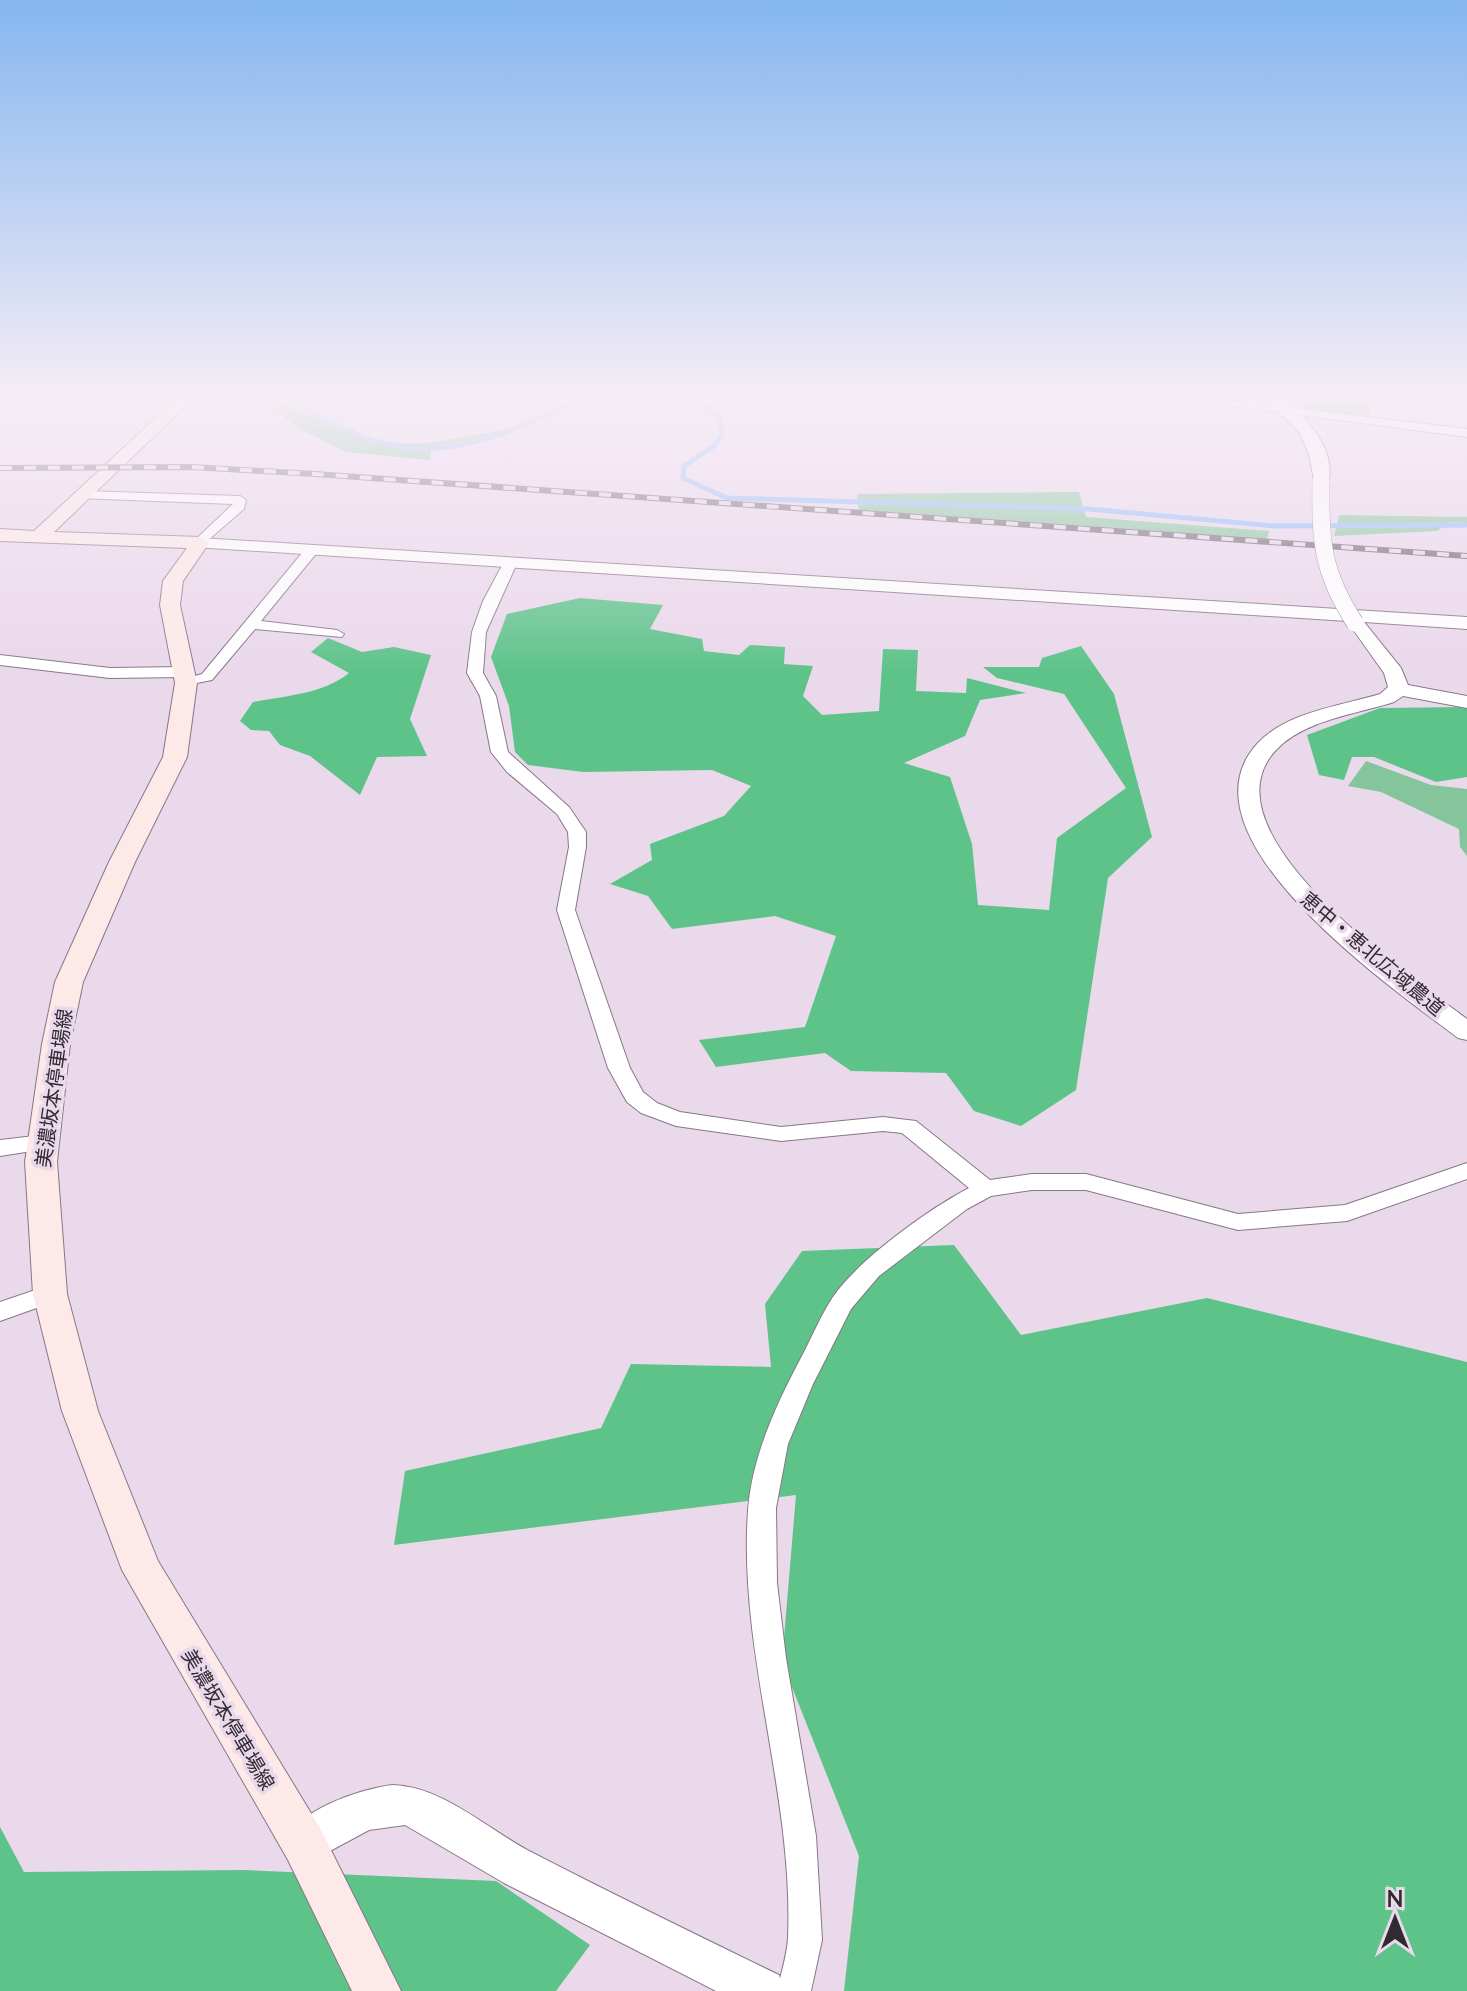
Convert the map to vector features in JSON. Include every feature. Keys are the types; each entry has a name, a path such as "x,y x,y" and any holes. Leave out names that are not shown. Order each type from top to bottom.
{"main road":[{"path":"41,534 92,487"},
{"path":"0,535 41,534 200,543"},
{"name":"美濃坂本停車場線","path":"200,543 173,581 170,605 185,678 181,735 175,757 122,862 69,982 43,1143 42,1217 50,1294 84,1424 142,1570 304,1844 377,1991"}],"street":[{"path":"1321,487 1322,562 1328,582 1355,623 1394,672 1399,689 1467,702"},
{"path":"83,495 240,500 239,506 200,543"},
{"path":"200,543 1467,623"},
{"path":"0,660 110,673 207,677 312,550"},
{"path":"510,563 494,589 473,655 475,675 489,697 495,745 504,760 563,812 579,834 579,849 565,891 566,910 608,1043 635,1097 649,1108 676,1119 781,1134 883,1124 908,1126 986,1189"},
{"path":"251,624 337,634"},
{"name":"恵中・恵北広域農道","path":"1399,689 1387,698 1301,727 1272,743 1251,770 1249,806 1266,850 1306,899 1352,941 1467,1032"},
{"path":"0,1148 43,1143"},
{"path":"794,1991 805,1940 800,1836 763,1583 762,1508 775,1444 800,1384 842,1303 882,1261 959,1203 986,1189 1032,1182 1086,1182 1119,1188 1216,1219 1252,1222 1347,1213 1467,1171"},
{"path":"0,1312 50,1294"},
{"path":"304,1844 354,1815 390,1805 407,1805 425,1812 482,1849 763,1991"}],"green space":[{"path":"1079,492 1086,517 1269,531 1267,539 859,510 857,494"},
{"path":"1339,515 1467,517 1467,523 1451,522 1437,531 1334,536"},
{"path":"580,598 663,605 650,629 702,639 704,651 739,655 750,645 785,647 784,664 813,666 803,696 822,715 879,711 883,649 918,650 916,691 966,693 967,678 1026,693 980,700 965,736 904,763 950,777 972,844 978,905 1049,910 1057,838 1126,788 1064,694 997,678 983,667 1039,667 1042,658 1081,646 1114,694 1152,837 1108,878 1076,1090 1021,1126 974,1111 946,1073 851,1071 825,1053 716,1067 699,1040 805,1027 836,936 775,916 672,929 648,896 610,884 652,860 650,844 724,816 751,786 712,770 583,772 528,765 515,752 509,706 491,657 507,614"},
{"path":"328,638 362,652 394,647 431,655 410,719 427,756 377,757 360,795 310,756 280,745 269,731 251,730 240,721 253,702 316,690 349,673 311,652"},
{"path":"1467,707 1467,777 1436,782 1374,757 1352,757 1344,780 1319,775 1307,735 1380,708"},
{"path":"1366,761 1431,785 1467,789 1467,856 1460,847 1459,829 1381,792 1348,786"},
{"path":"954,1245 1021,1335 1207,1298 1467,1362 1467,1991 844,1991 859,1856 782,1662 796,1495 394,1545 405,1471 601,1428 631,1364 771,1367 765,1304 802,1251"},
{"path":"0,1827 24,1872 244,1870 496,1881 590,1945 556,1991 0,1991"}],"waterway":[{"path":"703,487 727,498 1089,509 1275,526 1467,525"}],"railway":[{"path":"496,487 1467,556"}]}
